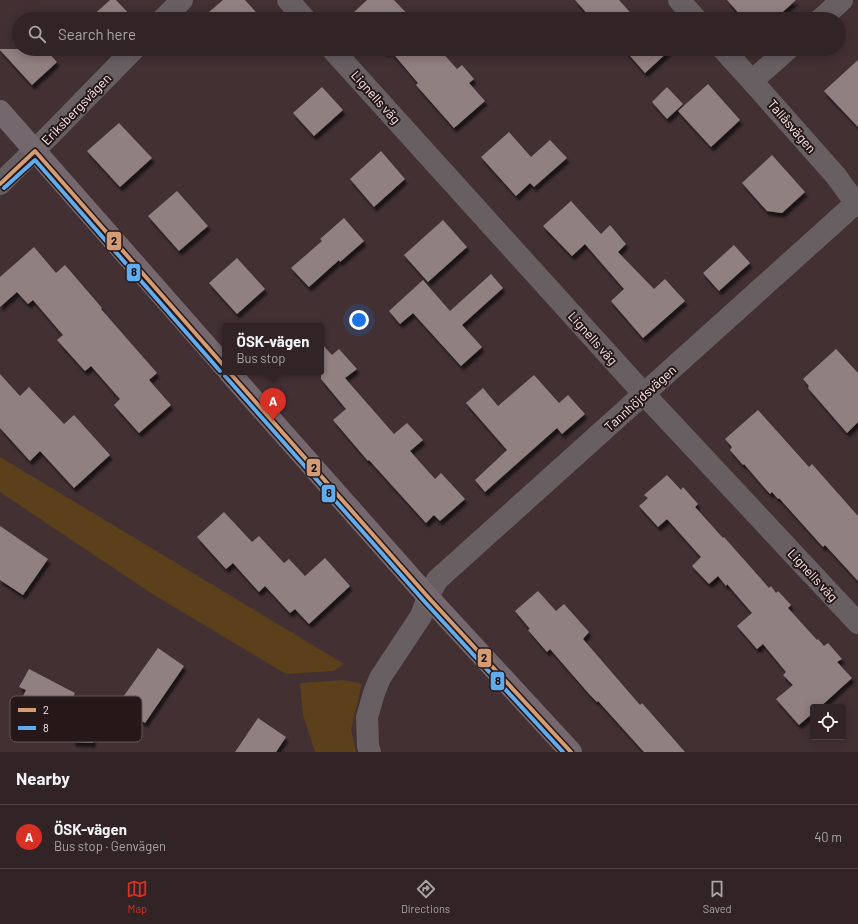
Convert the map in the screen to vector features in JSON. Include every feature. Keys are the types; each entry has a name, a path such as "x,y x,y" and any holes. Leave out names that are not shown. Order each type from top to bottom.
{"street":[{"path":"170,12 182,0"},
{"path":"288,0 299,12"},
{"path":"679,0 690,12"},
{"path":"829,12 842,0"},
{"name":"Eriksbergsvägen","path":"0,184 35,151 127,56"},
{"name":"Lignells väg","path":"338,56 644,394 858,623"},
{"name":"Tallåsvägen","path":"729,56 836,176 857,204"},
{"path":"752,81 780,56"},
{"path":"0,111 222,364"},
{"name":"Tannhöjdsvägen","path":"370,752 368,746 367,717 374,693 380,678 420,616 437,580 857,204"},
{"path":"232,375 428,597 571,752"}],"shaded area":[{"path":"0,457 344,664 333,671 286,674 154,595 0,492"},
{"path":"344,680 362,684 351,730 356,752 315,752 303,715 300,683"}],"building":[{"path":"110,0 116,0 127,12 97,12"},
{"path":"223,0 245,0 256,12 209,12"},
{"path":"367,0 394,0 405,12 354,12"},
{"path":"575,0 619,0 630,12 586,12"},
{"path":"727,0 796,0 783,12 738,12"},
{"path":"12,49 12,56 51,56 57,62 32,85 0,50"},
{"path":"395,56 445,56 457,69 462,65 474,79 469,83 485,101 454,128 416,85 418,83"},
{"path":"630,56 663,56 645,73"},
{"path":"858,60 858,127 824,91"},
{"path":"708,84 740,120 711,147 678,111"},
{"path":"322,87 343,110 314,136 293,113"},
{"path":"667,87 683,104 667,119 652,102"},
{"path":"119,123 152,158 120,187 87,151"},
{"path":"509,132 531,157 550,140 567,158 534,187 530,183 516,196 481,157"},
{"path":"381,151 405,179 374,207 350,179"},
{"path":"772,155 805,192 782,213 767,211 742,183"},
{"path":"177,191 208,226 179,251 148,216"},
{"path":"571,201 601,234 610,225 626,244 618,252 654,289 665,279 685,301 643,338 611,301 624,289 585,244 572,256 543,226"},
{"path":"344,218 364,241 340,262 339,260 309,287 291,268 322,241 320,239"},
{"path":"443,220 467,247 428,282 404,255"},
{"path":"734,245 750,263 719,291 703,273"},
{"path":"34,247 56,273 65,265 157,373 149,380 171,405 139,433 114,405 120,399 91,366 85,371 57,340 63,335 33,300 28,304 17,292 0,307 0,277"},
{"path":"237,258 265,289 237,314 209,283"},
{"path":"491,274 503,288 462,325 482,347 461,366 413,313 400,324 389,311 423,280 450,311"},
{"path":"324,346 332,355 339,349 357,369 345,378 394,434 407,423 423,440 410,451 435,479 441,473 465,499 440,521 434,515 426,523 369,460 368,461 333,420 346,409 321,379 321,375 324,375"},
{"path":"836,349 858,373 858,422 847,433 808,388 809,386 803,379"},
{"path":"0,374 20,396 29,387 64,424 74,415 110,455 74,488 40,451 30,461 0,428"},
{"path":"534,375 559,403 568,395 585,414 562,434 557,428 485,492 475,480 507,450 466,403 483,388 498,406"},
{"path":"758,410 809,467 812,464 858,516 858,581 825,545 823,547 779,498 778,499 772,492 770,494 730,450 732,447 725,439"},
{"path":"667,475 681,490 683,487 698,504 695,507 769,588 771,586 776,593 778,591 791,605 788,608 817,640 818,639 824,646 828,643 842,659 837,662 852,678 823,704 810,704 810,716 799,725 776,699 793,685 783,675 786,672 763,644 757,649 737,626 752,613 727,584 726,586 718,576 709,584 692,566 701,557 667,519 658,527 639,506 648,498 644,495"},
{"path":"224,512 252,542 259,536 284,563 289,559 305,576 325,558 350,586 309,624 295,609 290,613 265,586 259,592 233,563 226,569 197,537"},
{"path":"0,526 48,559 23,595 0,580"},
{"path":"538,591 556,611 564,604 589,632 583,639 640,705 642,703 685,752 644,752 598,701 597,702 590,695 550,649 547,652 528,630 530,629 515,611"},
{"path":"158,648 184,666 145,723 142,721 142,696 124,696"},
{"path":"29,669 75,693 73,696 23,696 26,690 19,687"},
{"path":"258,718 286,737 276,752 235,752"},
{"path":"73,742 93,742 93,743"}],"transit line":[{"name":"2","path":"0,184 35,151 222,364"},
{"name":"8","path":"4,188 35,160 220,371"},
{"name":"2","path":"232,375 428,597 571,752"},
{"name":"8","path":"225,376 424,601 563,752"}],"place":[{"name":"ÖSK-vägen","path":"273,421"}]}
